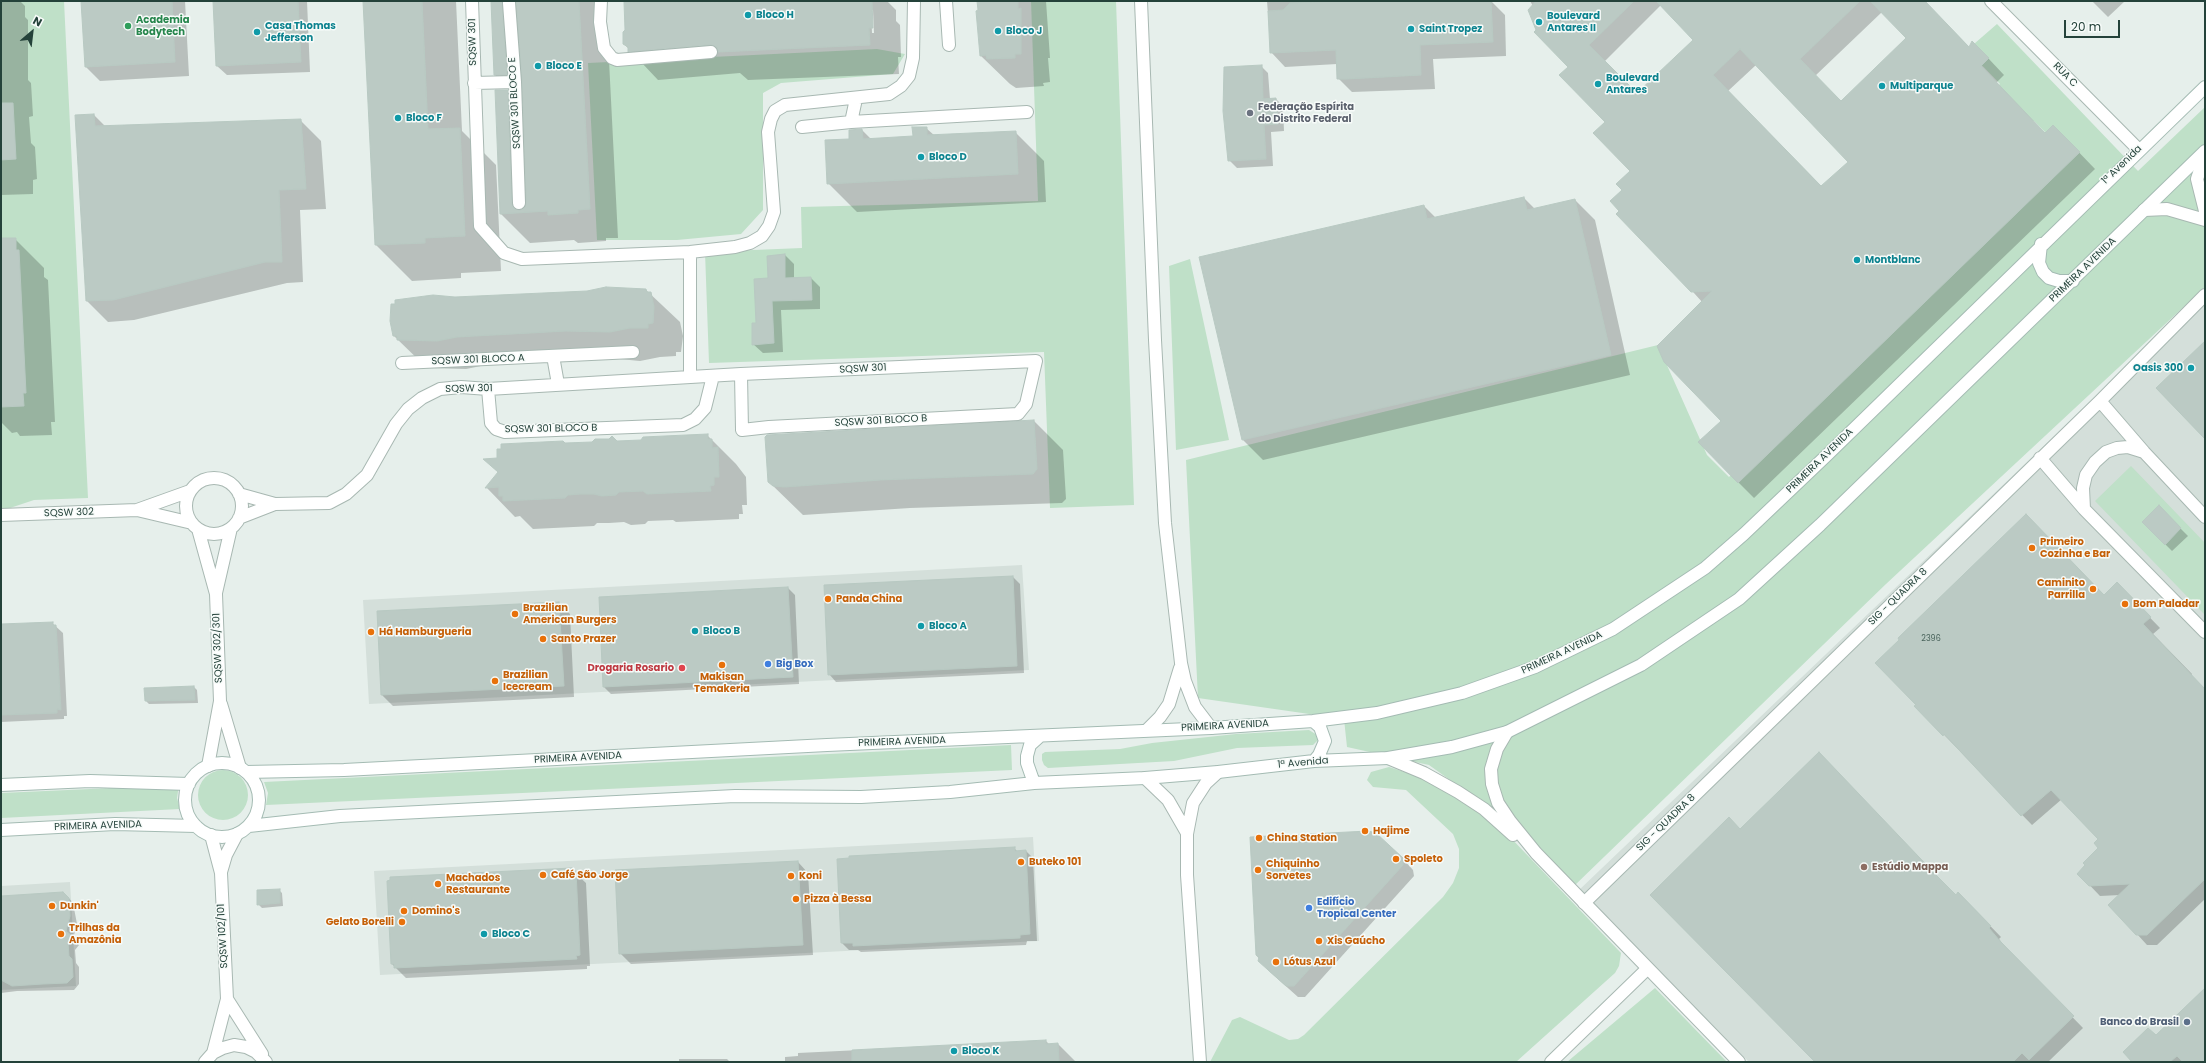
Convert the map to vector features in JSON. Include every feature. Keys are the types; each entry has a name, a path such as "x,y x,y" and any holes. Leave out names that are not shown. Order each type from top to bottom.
{"street":[{"name":"SQSW 301","path":"472,1 480,226 504,253 522,259 690,252 735,247 750,243 762,236 769,226 774,212 768,132 775,111 785,105 856,99 889,94 902,86 909,76 913,58 914,1"},
{"path":"601,1 600,22 604,48 612,58 617,60 711,52"},
{"path":"946,1 949,45"},
{"path":"1141,1 1160,463 1181,663 1187,689 1195,707 1211,728"},
{"name":"RUA C","path":"1991,1 2138,149"},
{"name":"SQSW 301 BLOCO E","path":"510,3 515,82 519,203"},
{"path":"474,83 515,82"},
{"name":"1ª Avenida","path":"2041,244 2205,86"},
{"path":"850,122 856,99"},
{"path":"802,127 850,122 1027,112"},
{"name":"PRIMEIRA AVENIDA","path":"1388,758 1452,747 1507,732 1641,664 1739,599 1820,524 2073,281 2205,151"},
{"path":"2205,155 2198,179 2205,212"},
{"path":"2144,210 2168,209 2205,220"},
{"path":"2041,244 2039,263 2046,275 2049,278 2059,281 2073,281"},
{"name":"PRIMEIRA AVENIDA","path":"243,770 344,770 827,745 1211,728 1313,721 1376,713 1462,693 1536,667 1613,629 1665,596 1705,568 1744,534 1966,321 2041,244"},
{"path":"690,252 690,377"},
{"name":"SIG - QUADRA 8","path":"1584,903 2100,401 2205,295"},
{"name":"SQSW 301 BLOCO A","path":"402,363 633,352"},
{"path":"553,356 558,384"},
{"name":"SQSW 301","path":"239,494 276,504 329,503 346,494 367,475 396,424 408,409 422,398 440,389 461,387 488,389 741,374 1036,361"},
{"name":"SQSW 301 BLOCO B","path":"741,374 742,430 769,427 1018,414 1026,404 1036,361"},
{"name":"SQSW 301 BLOCO B","path":"488,389 491,423 496,429 504,432 683,425 695,419 706,408 713,376"},
{"path":"2100,401 2144,452 2205,517"},
{"path":"2084,509 2083,488 2086,475 2095,462 2106,452 2117,448 2128,448 2144,452"},
{"path":"2040,458 2084,509 2205,632"},
{"path":"211,478 227,482 239,494 242,506 239,518 231,528 215,534 195,526 186,507 190,491 196,484 211,478"},
{"name":"SQSW 302","path":"1,515 136,510 190,491"},
{"name":"SQSW 301","path":"239,518 276,504"},
{"name":"SQSW 302","path":"136,510 195,526"},
{"name":"SQSW 302/301","path":"195,526 216,594"},
{"name":"SQSW 302/301","path":"208,766 220,701 216,594 231,528"},
{"path":"1147,730 1160,717 1169,704 1181,663"},
{"name":"SQSW 302/301","path":"220,701 243,770"},
{"path":"1313,721 1320,727 1325,741 1314,761"},
{"path":"1507,732 1497,749 1491,769 1492,784 1498,803 1510,821 1536,853 1739,1062"},
{"path":"1034,783 1027,763 1027,756 1030,746 1040,736"},
{"path":"1388,758 1424,773 1458,792 1484,810 1536,853"},
{"name":"1ª Avenida","path":"1218,772 1314,761 1388,758"},
{"path":"224,763 243,770 254,781 258,792 259,804 256,816 249,826 237,834 224,837 211,835 196,826 187,810 186,792 189,784 200,770 208,766 224,763"},
{"path":"249,826 340,816 711,797 861,797 950,792 1034,783 1145,778 1218,772"},
{"path":"1200,1062 1187,875 1187,834 1193,804 1206,783 1218,772"},
{"path":"1145,778 1168,800 1187,834"},
{"path":"1,785 90,781 189,784"},
{"name":"PRIMEIRA AVENIDA","path":"1,830 115,824 196,826"},
{"name":"SQSW 102/101","path":"220,873 226,855 237,834"},
{"name":"SQSW 102/101","path":"207,1060 227,999 220,873 211,835"},
{"path":"1551,1062 1647,969"},
{"name":"SQSW 102/101","path":"227,999 266,1061"},
{"path":"207,1060 223,1048 234,1045 246,1047 256,1052 266,1061"}],"shaded area":[{"path":"2205,292 2205,1062 1749,1062 1578,891"},
{"path":"1022,565 1029,670 369,704 363,600"},
{"path":"1033,837 1039,941 380,975 374,871"},
{"path":"70,882 76,986 1,990 1,886"}],"green space":[{"path":"1,1 64,1 88,498 34,500 1,511"},
{"path":"1031,1 1116,1 1134,505 1050,508 1044,352 709,363 705,252 802,248 801,207 1038,201"},
{"path":"1997,24 2138,171 2205,107 2205,287 1886,584 1573,887 1492,810 1429,765 1347,747 1344,719 1198,698 1186,460 1658,345 1707,455 1729,477 2059,146 2034,121 1995,157 1960,122 2000,84 1967,50"},
{"path":"877,49 905,54 893,74 781,83 763,93 763,210 741,234 677,240 597,240 588,63"},
{"path":"1190,259 1229,440 1176,450 1169,266"},
{"path":"2131,466 2205,543 2205,615 2095,501"},
{"path":"1309,730 1317,735 1318,740 1313,745 1237,748 1174,761 1048,768 1044,765 1042,760 1042,754 1045,752 1120,749 1152,743 1236,734"},
{"path":"1011,745 1012,770 266,805 268,793 264,782"},
{"path":"1389,767 1433,781 1456,795 1509,836 1621,953 1619,966 1615,973 1516,1062 1210,1062 1232,1020 1240,1017 1289,1040 1298,1039 1304,1035 1443,897 1453,883 1459,868 1459,849 1453,834 1406,790 1373,787 1367,780 1371,772"},
{"path":"218,770 228,770 241,777 248,790 248,800 241,813 228,820 218,820 209,816 202,809 198,800 198,790 202,781 209,774"},
{"path":"179,785 177,798 180,809 1,818 1,793"},
{"path":"1655,988 1727,1062 1567,1062"}],"building":[{"name":"Academia Bodytech","path":"81,1 172,1 175,62 85,67"},
{"name":"Casa Thomas Jefferson","path":"213,1 298,1 301,62 216,66"},
{"name":"Bloco F","path":"363,1 422,1 428,129 460,128 465,236 425,238 425,243 375,245"},
{"path":"491,1 502,1 507,75 494,75"},
{"name":"Bloco E","path":"516,1 579,1 590,209 578,210 578,213 548,215 548,211 500,214 495,90 508,90 512,204 515,209 520,210 525,207 526,203 522,82"},
{"name":"Bloco H","path":"872,1 873,28 869,28 870,45 718,52 717,47 710,45 628,52 628,47 623,44 623,32 625,30 624,2"},
{"name":"Bloco J","path":"977,1 1018,1 1018,9 1021,8 1021,54 1015,54 1015,58 987,59 986,55 980,56 976,11 978,10"},
{"name":"Saint Tropez","path":"1335,1 1491,1 1493,42 1420,45 1421,75 1346,79 1337,79 1336,50 1270,53 1268,11 1283,10 1290,3"},
{"path":"1536,1 1634,1 1589,45 1637,93 1693,40 1656,1 1860,1 1800,59 1841,101 1906,38 1870,1 1925,1 1969,47 1972,41 1989,58 1981,66 2045,133 2053,125 2080,152 1738,483 1698,442 1721,421 1664,362 1657,346 1712,291 1691,292 1616,214 1619,211 1610,201 1622,190 1616,184 1630,171 1593,133 1605,122 1559,75 1568,67 1534,32 1536,30 1528,10","holes":["1740,49 1848,162 1821,186 1713,75"]},
{"name":"Federação Espírita do Distrito Federal","path":"1262,65 1263,99 1276,98 1278,124 1264,125 1266,159 1228,161 1223,111 1224,67"},
{"path":"1,103 13,103 16,159 1,160"},
{"path":"94,114 95,126 301,119 306,189 279,190 282,262 265,262 113,300 86,301 75,115"},
{"name":"Bloco D","path":"912,127 927,127 927,135 1016,131 1018,174 827,184 825,140 849,139 849,130 862,129 863,139 913,136"},
{"path":"1524,197 1527,210 1575,199 1611,355 1242,440 1199,257 1424,205 1427,219"},
{"path":"1,238 16,238 16,250 19,250 26,393 23,393 24,406 1,407"},
{"path":"785,254 785,278 811,277 812,300 772,301 774,343 752,345 752,323 756,323 754,279 768,278 767,256"},
{"path":"606,287 646,289 647,292 651,292 654,307 653,323 648,324 648,328 630,328 610,332 566,331 457,337 437,341 397,340 397,336 393,336 390,321 391,304 395,304 395,300 433,295 455,297 587,291"},
{"name":"Oasis 300","path":"2205,341 2205,439 2156,388"},
{"path":"1034,420 1037,469 1033,474 880,480 785,487 773,486 768,482 765,437 767,435"},
{"path":"708,434 708,439 712,439 712,448 718,447 719,477 714,477 714,485 710,486 711,491 647,494 643,491 619,492 616,495 602,496 594,494 580,494 568,495 565,498 503,501 503,496 499,496 499,487 485,488 498,472 483,459 497,458 497,449 501,449 501,444 563,441 565,443 592,442 595,439 609,439 612,436 617,441 641,440 643,437"},
{"path":"2159,505 2181,528 2165,545 2142,522"},
{"path":"2026,514 2104,595 2117,582 2151,617 2143,624 2205,689 2205,879 2147,935 2136,935 2108,905 2130,884 2089,886 2077,874 2085,865 2083,863 2098,848 2094,843 2098,839 2051,790 2021,816 1944,734 1943,736 1914,706 1916,705 1875,663 1899,640 1898,638"},
{"name":"Bloco A","path":"1013,576 1017,666 828,675 824,585"},
{"name":"Bloco B","path":"788,587 793,677 603,687 599,597"},
{"path":"559,602 564,686 381,695 377,611"},
{"path":"53,622 53,625 56,625 61,710 57,709 57,713 1,715 1,624"},
{"path":"194,686 195,700 145,701 144,688"},
{"path":"1819,752 1938,877 1956,895 1958,892 1991,926 1989,928 2000,941 2074,1016 2029,1060 2022,1053 2013,1062 1815,1062 1650,895 1729,817 1740,829"},
{"name":"Edifício Tropical Center","path":"1368,831 1376,833 1403,858 1403,865 1294,986 1286,986 1258,961 1259,957 1256,955 1250,837"},
{"path":"1015,847 1015,851 1026,850 1030,934 1020,935 1020,938 853,946 853,943 841,943 837,859 849,858 849,856"},
{"path":"798,861 803,945 619,954 615,870"},
{"name":"Bloco C","path":"572,868 572,872 576,871 580,955 576,956 577,959 394,968 394,964 391,964 387,881 390,880 390,877"},
{"path":"280,889 280,903 257,905 257,890"},
{"path":"63,892 69,898 70,916 66,931 73,937 68,942 69,956 72,959 73,977 67,983 12,986 1,980 1,896"},
{"name":"Banco do Brasil","path":"2205,988 2205,1062 2183,1062 2177,1056 2170,1062 2132,1062 2123,1052 2148,1028 2156,1035"},
{"name":"Bloco K","path":"1046,1040 1046,1044 1058,1043 1059,1062 852,1062 852,1050"}],"place":[{"name":"Bloco H","path":"748,15"},
{"name":"Boulevard Antares II","path":"1539,22"},
{"name":"Academia Bodytech","path":"128,26"},
{"name":"Saint Tropez","path":"1411,29"},
{"name":"Bloco J","path":"998,31"},
{"name":"Casa Thomas Jefferson","path":"257,32"},
{"name":"Bloco E","path":"538,66"},
{"name":"Boulevard Antares","path":"1598,84"},
{"name":"Multiparque","path":"1882,86"},
{"name":"Federação Espírita do Distrito Federal","path":"1250,113"},
{"name":"Bloco F","path":"398,118"},
{"name":"Bloco D","path":"921,157"},
{"name":"Montblanc","path":"1857,260"},
{"name":"Oasis 300","path":"2191,368"},
{"name":"Primeiro Cozinha e Bar","path":"2032,548"},
{"name":"Caminito Parrilla","path":"2093,589"},
{"name":"Panda China","path":"828,599"},
{"name":"Bom Paladar","path":"2125,604"},
{"name":"Brazilian American Burgers","path":"515,614"},
{"name":"Bloco A","path":"921,626"},
{"name":"Bloco B","path":"695,631"},
{"name":"Há Hamburgueria","path":"371,632"},
{"name":"Santo Prazer","path":"543,639"},
{"name":"Big Box","path":"768,664"},
{"name":"Makisan Temakeria","path":"722,665"},
{"name":"Drogaria Rosario","path":"682,668"},
{"name":"Brazilian Icecream","path":"495,681"},
{"name":"Hajime","path":"1365,831"},
{"name":"China Station","path":"1259,838"},
{"name":"Spoleto","path":"1396,859"},
{"name":"Buteko 101","path":"1021,862"},
{"name":"Estúdio Mappa","path":"1864,867"},
{"name":"Chiquinho Sorvetes","path":"1258,870"},
{"name":"Café São Jorge","path":"543,875"},
{"name":"Koni","path":"791,876"},
{"name":"Machados Restaurante","path":"438,884"},
{"name":"Pizza à Bessa","path":"796,899"},
{"name":"Dunkin'","path":"52,906"},
{"name":"Edifício Tropical Center","path":"1309,908"},
{"name":"Domino's","path":"404,911"},
{"name":"Gelato Borelli","path":"402,922"},
{"name":"Trilhas da Amazônia","path":"61,934"},
{"name":"Bloco C","path":"484,934"},
{"name":"Xis Gaúcho","path":"1319,941"},
{"name":"Lótus Azul","path":"1276,962"},
{"name":"Banco do Brasil","path":"2187,1022"},
{"name":"Bloco K","path":"954,1051"}]}
